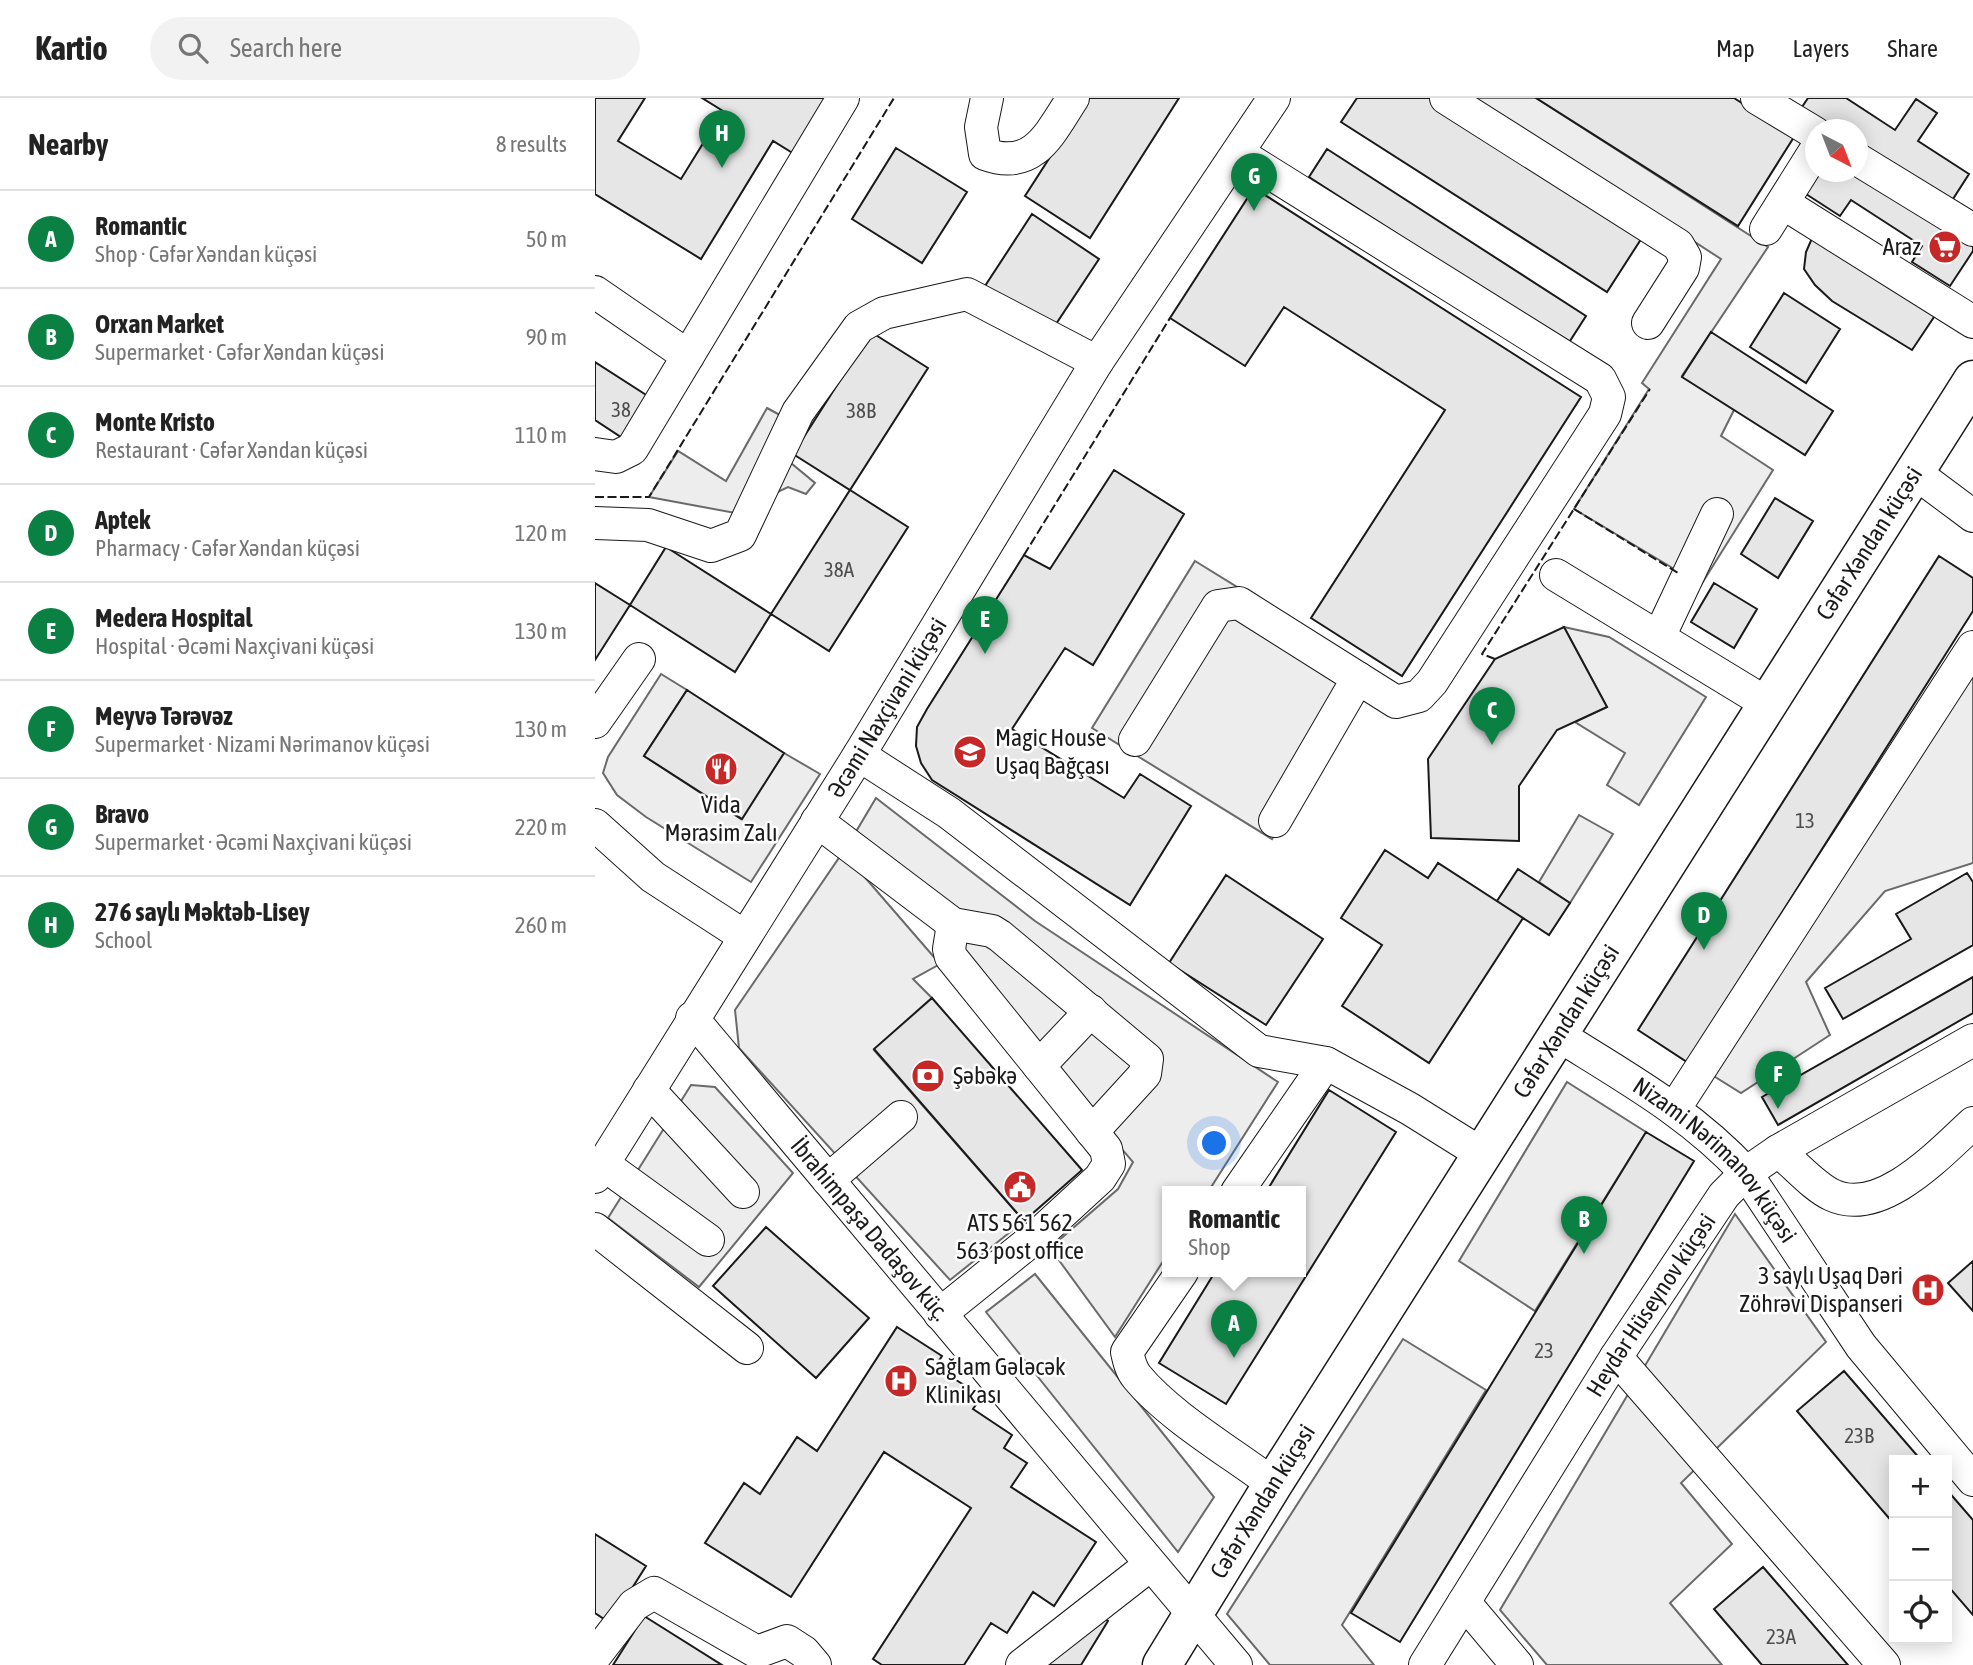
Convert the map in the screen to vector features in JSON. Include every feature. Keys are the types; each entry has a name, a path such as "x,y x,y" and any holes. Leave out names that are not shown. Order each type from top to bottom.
{"main road":[{"name":"Cəfər Xəndan küçəsi","path":"1162,1665 1273,1484 1973,380"}],"street":[{"path":"595,454 616,457 632,449 843,98"},
{"path":"987,98 981,128 985,154 1008,160 1021,159 1036,149 1073,98"},
{"name":"Əcəmi Naxçivani küçəsi","path":"599,1170 859,755 1097,362 1274,98"},
{"path":"1446,98 1678,245 1685,257 1683,268 1648,323"},
{"path":"1757,98 1792,107 1805,122"},
{"path":"1135,740 1218,606 1239,603 1396,702 1419,696 1432,682 1605,414 1609,397 1599,379 1238,153"},
{"path":"1868,166 1973,230"},
{"path":"1766,229 1805,167"},
{"path":"1783,203 1973,322"},
{"path":"595,292 688,356"},
{"path":"595,523 648,525 711,547 740,536 798,412 859,327 884,313 967,293 1097,362"},
{"path":"1914,472 1973,516"},
{"path":"1658,637 1717,514"},
{"path":"1556,575 1768,704"},
{"path":"1675,1108 1973,647"},
{"path":"595,722 639,659"},
{"path":"1275,821 1358,678"},
{"path":"859,755 949,813 1259,1051 1326,1063 1410,1109 1482,1154"},
{"path":"817,821 953,924 992,931 1147,1059 1146,1074 1092,1132"},
{"path":"595,825 653,877 744,936"},
{"path":"940,1314 1038,1235 1100,1178 1109,1164 1106,1149 951,957 949,948 953,924"},
{"path":"1039,1066 1091,1011"},
{"name":"İbrahimpaşa Dadaşov küç.","path":"692,1018 1236,1665"},
{"name":"Nizami Nərimanov küçəsi","path":"1558,1035 1675,1108 1704,1130 1746,1173 1861,1346 1973,1480"},
{"name":"Heydər Hüseynov küçəsi","path":"1425,1665 1616,1357 1724,1195 1746,1173 1778,1151 1973,1040"},
{"path":"1241,1186 1326,1063"},
{"path":"649,1090 743,1192"},
{"path":"828,1180 901,1117"},
{"path":"1778,1151 1832,1195 1861,1201 1891,1190 1922,1169 1973,1123"},
{"path":"599,1170 708,1240"},
{"path":"595,1229 747,1348"},
{"path":"1179,1277 1127,1352 1135,1375 1156,1396 1273,1484"},
{"path":"1616,1357 1884,1665"},
{"path":"1022,1665 1150,1565"},
{"path":"595,1656 634,1605 654,1593 757,1652 787,1641 804,1652 815,1665"},
{"path":"1464,1602 1517,1665"}],"shaded area":[{"path":"1473,98 1536,98 1768,247 1682,376 1734,410 1721,436 1773,470 1701,585 1574,509 1649,389 1642,383 1721,259"},
{"path":"767,408 789,420 774,449 815,483 806,494 788,487 771,495 746,515 649,497 678,451 726,481"},
{"path":"1195,561 1375,672 1272,839 1092,728"},
{"path":"1564,627 1609,637 1706,697 1639,805 1607,785 1625,753 1575,722 1607,707"},
{"path":"661,674 687,690 644,756 741,819 784,753 820,774 751,882 646,817 617,795 603,773 608,757"},
{"path":"1973,674 1973,863 1885,891 1806,982 1830,1035 1741,1093 1712,1075"},
{"path":"876,798 1035,921 1278,1082 1212,1186 1162,1186 1162,1263 1115,1337 1050,1248 1118,1189 1133,1162 854,835"},
{"path":"1579,815 1613,834 1570,903 1539,882"},
{"path":"843,852 940,964 913,979 932,998 874,1050 1024,1221 950,1280 739,1048 735,1010"},
{"path":"1567,1082 1646,1132 1535,1311 1459,1261"},
{"path":"691,1085 715,1087 793,1173 699,1287 608,1218"},
{"path":"1735,1214 1826,1342 1681,1483 1732,1544 1670,1603 1722,1665 1547,1665 1500,1610"},
{"path":"1035,1274 1214,1497 1178,1552 986,1312"},
{"path":"1403,1339 1486,1390 1342,1625 1374,1665 1270,1665 1227,1614"}],"building":[{"path":"595,98 645,98 618,141 681,179 723,111 702,98 836,98 799,157 773,141 701,259 595,194"},
{"path":"1088,98 1179,98 1090,238 1025,196"},
{"path":"1357,98 1433,98 1645,233 1607,292 1341,122"},
{"path":"1536,98 1734,98 1794,137 1738,226"},
{"path":"1808,98 1846,98 1895,130 1916,99 1937,113 1918,141 1969,174 1951,202 1868,149 1868,119 1821,119 1802,107"},
{"path":"896,148 967,192 922,263 852,219"},
{"path":"1327,149 1586,316 1568,344 1309,177"},
{"path":"1868,178 1973,240 1973,251 1950,286 1912,262 1922,246 1851,200 1840,216 1806,194 1814,182 1868,182"},
{"path":"1254,188 1581,397 1402,676 1311,618 1445,410 1284,307 1245,366 1170,318"},
{"path":"1032,214 1099,259 1052,330 985,286"},
{"path":"1813,236 1936,314 1912,350 1832,301 1815,285 1804,269 1806,252"},
{"path":"1784,293 1840,329 1806,383 1750,347"},
{"path":"871,332 928,368 850,490 793,454"},
{"path":"1711,332 1833,411 1805,455 1682,377"},
{"path":"595,362 654,400 627,441 595,420"},
{"path":"1114,470 1184,514 1093,665 1065,648 1012,729 1124,798 1140,774 1191,806 1130,905 932,780 921,763 916,746 917,727 927,709 1024,555 1050,569"},
{"path":"850,490 908,527 829,651 771,614"},
{"path":"1775,498 1813,521 1778,578 1741,554"},
{"path":"666,547 771,614 735,672 630,605"},
{"path":"1939,556 1973,578 1973,611 1687,1062 1638,1030"},
{"path":"595,583 630,605 595,660"},
{"path":"1714,583 1757,609 1734,648 1691,622"},
{"path":"1564,627 1607,707 1557,730 1519,786 1519,841 1431,838 1428,759 1495,659"},
{"path":"687,690 784,753 742,819 644,756"},
{"path":"1385,850 1428,878 1438,863 1523,918 1429,1063 1342,1006 1382,945 1341,918"},
{"path":"1518,869 1570,903 1549,935 1497,901"},
{"path":"1967,873 1973,882 1973,945 1843,1019 1825,988 1911,939 1896,914"},
{"path":"1226,875 1323,939 1266,1025 1169,963"},
{"path":"1973,977 1973,1013 1778,1125 1762,1097"},
{"path":"932,998 1082,1170 1024,1221 874,1049"},
{"path":"1329,1090 1396,1132 1306,1276 1306,1186 1270,1186"},
{"path":"1646,1132 1694,1161 1400,1642 1351,1613"},
{"path":"766,1227 869,1318 816,1378 713,1286"},
{"path":"1973,1261 1973,1311 1948,1283"},
{"path":"1212,1277 1305,1277 1226,1404 1159,1363"},
{"path":"897,1327 942,1356 935,1367 982,1396 973,1409 1012,1435 1004,1448 1027,1463 1011,1487 1096,1542 1054,1606 1033,1592 1007,1633 991,1623 964,1665 882,1665 873,1659 971,1508 884,1452 791,1597 705,1543 744,1483 760,1494 797,1437 817,1451"},
{"path":"1844,1371 1917,1455 1889,1455 1889,1518 1797,1411"},
{"path":"1952,1496 1973,1520 1973,1615 1952,1591"},
{"path":"595,1534 646,1566 610,1623 595,1613"},
{"path":"1763,1567 1848,1665 1762,1665 1714,1609"},
{"path":"1096,1611 1108,1621 1081,1665 1031,1665"},
{"path":"644,1616 722,1665 613,1665"}],"fence":[{"path":"595,497 649,497 894,98"},
{"path":"1024,555 1170,318"},
{"path":"1495,659 1482,654 1650,389"},
{"path":"1574,509 1678,573"}],"place":[{"name":"276 saylı Məktəb-Lisey","path":"722,168"},
{"name":"Bravo","path":"1254,211"},
{"name":"Araz","path":"1945,247"},
{"name":"Medera Hospital","path":"985,654"},
{"name":"Monte Kristo","path":"1492,745"},
{"name":"Magic House Uşaq Bağçası","path":"970,752"},
{"name":"Vida Mərasim Zalı","path":"721,769"},
{"name":"Aptek","path":"1704,950"},
{"name":"Şəbəkə","path":"928,1076"},
{"name":"Meyvə Tərəvəz","path":"1778,1109"},
{"name":"ATS 561 562 563 post office","path":"1020,1187"},
{"name":"Orxan Market","path":"1584,1254"},
{"name":"3 saylı Uşaq Dəri Zöhrəvi Dispanseri","path":"1928,1290"},
{"name":"Romantic","path":"1234,1358"},
{"name":"Sağlam Gələcək Klinikası","path":"901,1381"}]}
